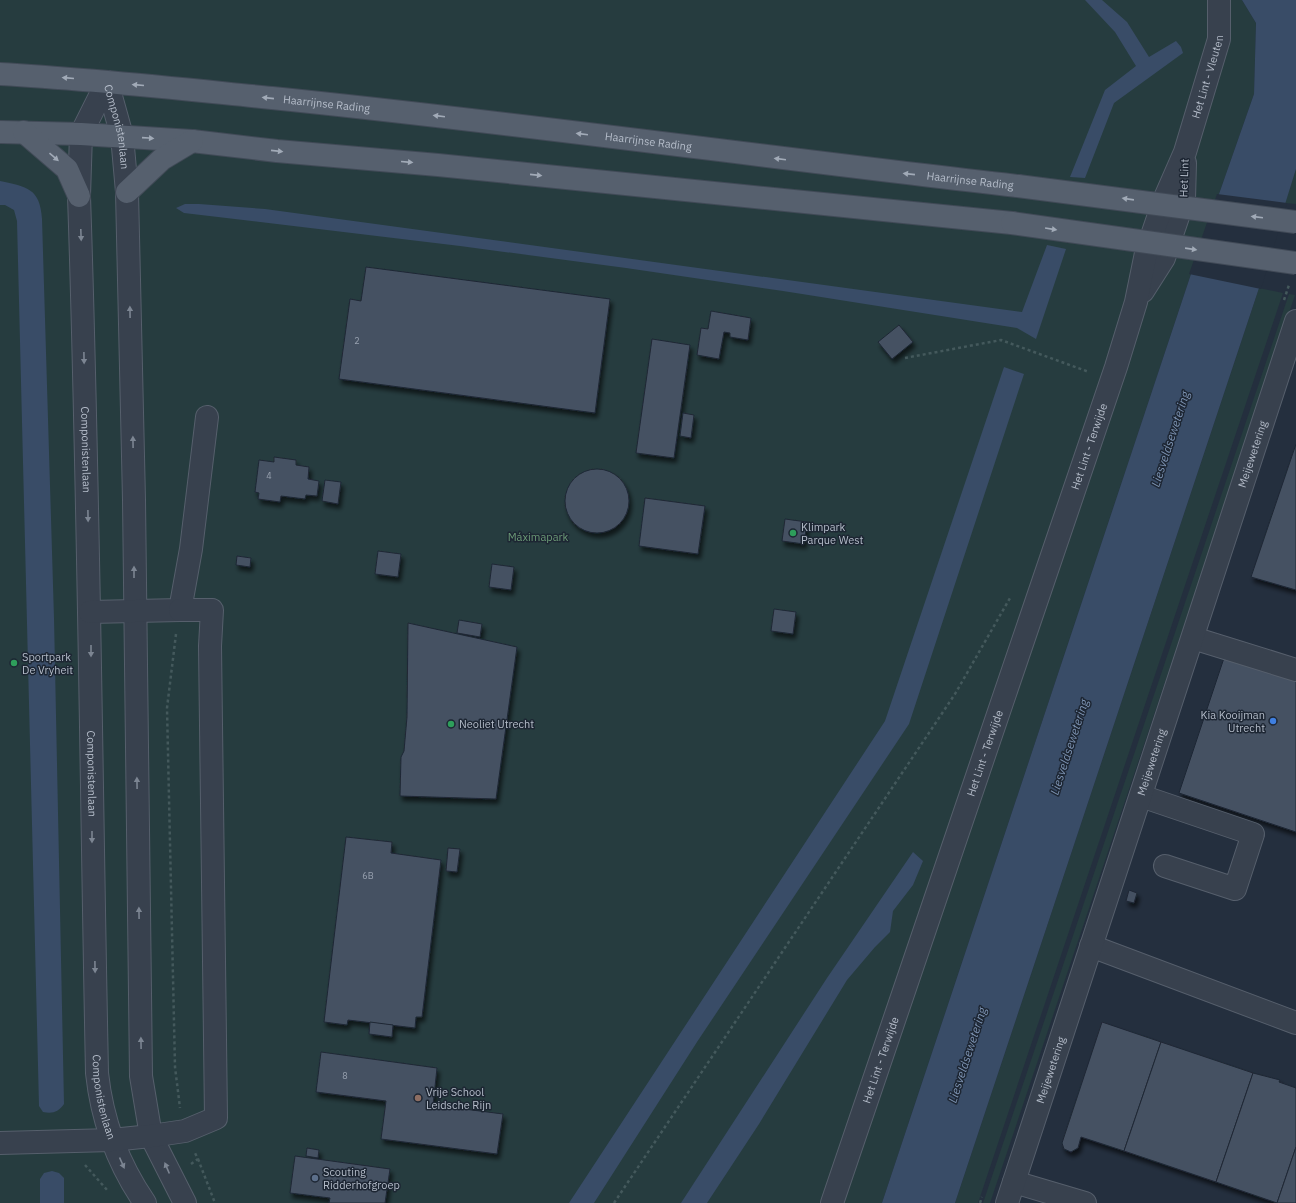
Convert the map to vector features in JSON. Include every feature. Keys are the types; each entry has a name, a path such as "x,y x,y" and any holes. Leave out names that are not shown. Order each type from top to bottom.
{"main road":[{"name":"Haarrijnse Rading","path":"0,74 107,82 374,108 827,165 1018,186 1296,222"},
{"path":"0,132 81,134 192,141 277,151 438,165 1012,223 1296,263"},
{"path":"24,132 67,169 79,196"},
{"path":"127,192 162,159 192,141"}],"street":[{"name":"Het Lint - Vleuten","path":"1185,152 1219,39 1219,0"},
{"name":"Componistenlaan","path":"107,82 81,134 79,196 90,612 92,854 97,1073 100,1100 112,1140 123,1167 145,1203"},
{"name":"Componistenlaan","path":"107,82 122,136 127,192 134,500 141,1076 151,1136 185,1203"},
{"name":"Het Lint","path":"1136,302 1146,253 1164,200 1185,152"},
{"name":"Het Lint - Terwijde","path":"832,1203 1116,367 1136,302"},
{"name":"Meijewetering","path":"1008,1203 1296,321"},
{"path":"180,610 191,549 207,417"},
{"path":"0,1143 63,1140 112,1140 151,1136 185,1131 216,1118 210,646 212,610 90,612"},
{"path":"1193,638 1296,670"},
{"path":"1141,796 1253,834 1235,889 1165,866"},
{"path":"1092,946 1296,1023"},
{"path":"1014,1182 1085,1203"}],"path":[{"path":"905,358 1001,340 1094,374 1116,367"},
{"path":"614,1203 955,694 1013,594"},
{"path":"180,610 167,708 175,1066 178,1100 185,1131 198,1159 215,1203"},
{"path":"63,1140 113,1197"},
{"path":"172,1180 198,1159"}],"green space":[{"name":"Máximapark","path":"0,0 1242,0 1256,23 1254,94 1191,274 882,1203 0,1203"},
{"path":"1296,169 1296,204 1285,203"},
{"path":"1259,288 1283,293 978,1203 955,1203"},
{"path":"1289,294 1295,295 990,1203 983,1203"}],"water":[{"path":"1085,0 1102,0 1127,22 1149,57 1176,41 1181,47 1183,53 1114,103 1085,178 1070,177 1105,90 1136,66 1115,32"},
{"name":"Liesveldsewetering","path":"1242,0 1296,0 1296,169 1259,288 955,1203 882,1203 1191,274 1254,94 1256,23"},
{"path":"0,181 25,187 35,195 41,209 42,219 54,618 64,1104 57,1111 50,1113 43,1112 39,1106 17,221 14,210 5,205 0,205"},
{"path":"185,204 265,209 1022,312 1047,245 1066,249 1036,339 1017,328 783,291 460,246 184,213 176,208"},
{"path":"1004,367 1024,374 909,724 697,1042 594,1203 569,1203 885,721"},
{"path":"913,852 923,861 913,885 893,911 890,932 847,980 759,1124 707,1203 681,1203 827,978"},
{"path":"52,1171 59,1173 64,1178 64,1203 40,1203 40,1179 44,1173"}],"pier":[{"path":"1217,194 1287,203 1261,289 1189,274"}],"building":[{"path":"366,267 610,299 595,413 339,379 350,299 361,301"},
{"path":"711,311 751,318 748,340 730,337 730,333 724,332 719,359 697,355 701,328 708,329"},
{"path":"899,325 913,342 892,359 878,342"},
{"path":"652,339 690,345 674,458 636,453"},
{"path":"683,413 694,415 691,438 680,436"},
{"path":"1296,444 1296,590 1251,577"},
{"path":"274,457 296,460 296,465 309,467 308,479 319,481 317,496 306,495 305,499 281,496 280,502 258,499 259,493 255,492 259,460 274,462"},
{"path":"597,469 615,475 623,483 629,501 623,519 615,527 597,533 579,527 571,519 565,501 571,483 579,475"},
{"path":"325,480 341,482 338,504 322,501"},
{"path":"645,498 705,506 698,554 639,546"},
{"path":"785,519 807,522 804,544 782,541"},
{"path":"378,551 401,554 398,577 375,574"},
{"path":"237,556 251,558 250,567 236,565"},
{"path":"492,564 514,567 511,590 489,587"},
{"path":"774,609 796,612 793,634 771,631"},
{"path":"459,620 482,624 480,637 457,633"},
{"path":"408,623 517,647 496,799 400,796 401,757 404,751 407,717"},
{"path":"1225,655 1296,679 1296,832 1179,793"},
{"path":"346,837 392,842 391,853 441,860 422,1017 416,1017 415,1028 348,1020 347,1025 324,1022"},
{"path":"448,848 460,849 457,872 446,871"},
{"path":"1129,890 1137,893 1134,903 1126,901"},
{"path":"370,1022 393,1025 392,1037 369,1034"},
{"path":"1102,1022 1161,1042 1124,1151 1081,1137 1078,1148 1071,1152 1064,1149 1062,1143"},
{"path":"1161,1042 1253,1073 1216,1182 1124,1151"},
{"path":"321,1052 437,1068 433,1105 503,1114 497,1154 381,1139 386,1101 316,1092"},
{"path":"1253,1073 1280,1080 1279,1082 1296,1088 1296,1147 1277,1203 1216,1182"},
{"path":"1296,1147 1296,1203 1277,1203"},
{"path":"307,1148 319,1150 318,1158 306,1156"},
{"path":"295,1156 390,1169 385,1203 329,1203 330,1198 290,1193"}],"place":[{"name":"Klimpark Parque West","path":"793,533"},
{"name":"Sportpark De Vryheit","path":"14,663"},
{"name":"Kia Kooijman Utrecht","path":"1273,721"},
{"name":"Neoliet Utrecht","path":"451,724"},
{"name":"Vrije School Leidsche Rijn","path":"418,1098"},
{"name":"Scouting Ridderhofgroep","path":"315,1178"}]}
